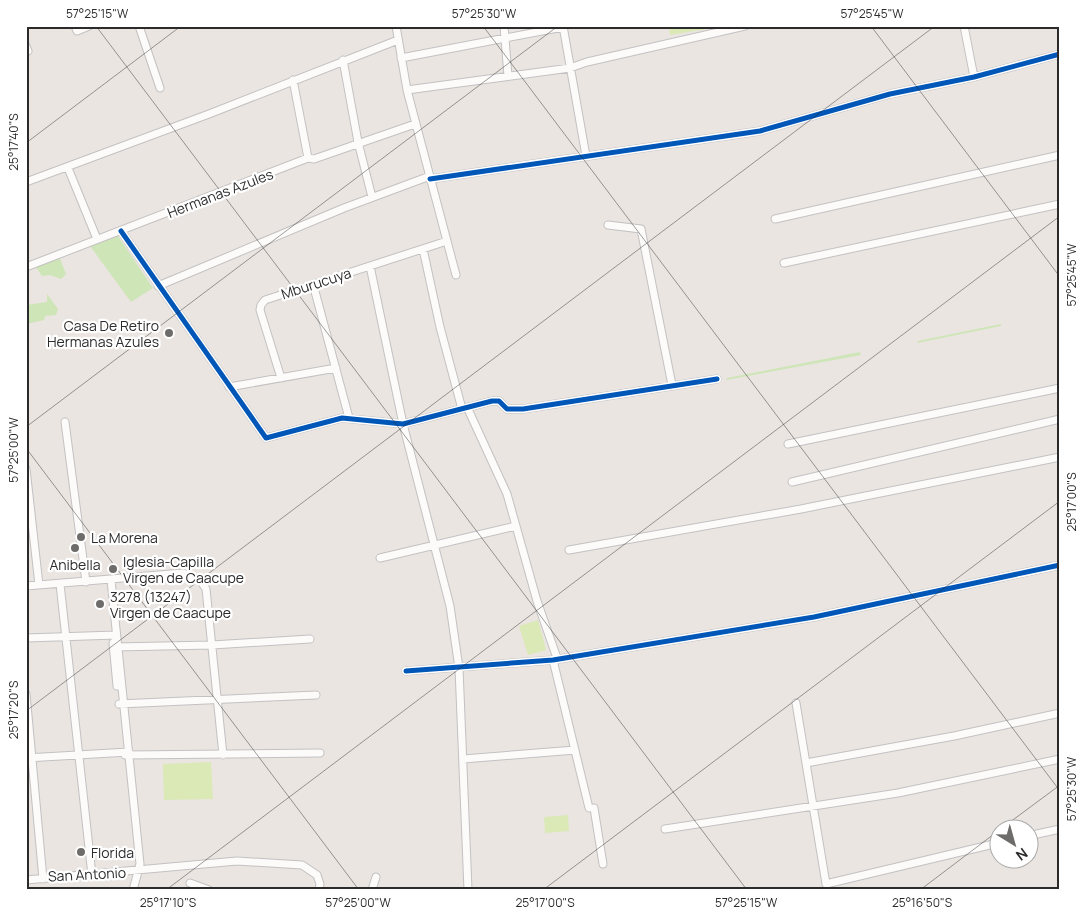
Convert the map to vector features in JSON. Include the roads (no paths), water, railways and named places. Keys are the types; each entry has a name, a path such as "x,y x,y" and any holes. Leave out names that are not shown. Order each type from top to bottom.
{"street":[{"path":"75,26 77,31 89,26"},
{"path":"139,26 160,88"},
{"path":"396,26 407,90 456,275"},
{"path":"504,26 508,76"},
{"path":"407,90 570,68 587,62 744,26"},
{"path":"964,26 974,77"},
{"path":"401,58 563,27 586,156"},
{"path":"26,182 68,168 398,40"},
{"path":"26,46 28,51 26,52"},
{"path":"158,286 372,197 430,178 760,131 890,94 974,77 1060,54"},
{"path":"343,60 358,142 372,197"},
{"path":"293,80 308,158"},
{"name":"Hermanas Azules","path":"26,267 308,158 314,159 358,142 416,124"},
{"path":"775,219 1060,155"},
{"path":"68,168 96,239"},
{"path":"784,263 1060,204"},
{"path":"608,225 641,229 672,385"},
{"path":"121,231 266,438 349,418 403,424 497,401 507,409 523,410 717,379"},
{"name":"Mburucuya","path":"281,378 260,305 268,298 447,241"},
{"path":"423,249 440,328 464,408 507,494 555,659 574,750 591,808 603,864"},
{"path":"370,266 403,424 450,606 459,668 468,890"},
{"path":"313,284 349,418"},
{"path":"229,386 336,368"},
{"path":"788,444 1060,388"},
{"path":"792,482 1060,419"},
{"path":"65,422 86,582"},
{"path":"569,550 809,508 1060,457"},
{"path":"26,469 39,585"},
{"path":"380,558 516,526"},
{"path":"406,671 555,659 837,613 1060,565"},
{"path":"26,586 183,573 200,580 206,589 223,755"},
{"path":"111,580 137,870 133,890"},
{"path":"60,584 92,875"},
{"path":"26,638 65,637 116,642 212,645 310,639"},
{"name":"San Antonio","path":"26,694 29,758 43,879 237,861 298,864 317,874 320,884 318,890"},
{"path":"122,704 316,695"},
{"path":"796,703 826,884 988,845"},
{"path":"806,763 954,736 1060,713"},
{"path":"463,759 574,750"},
{"path":"29,758 127,754 320,753"},
{"path":"665,829 965,781 1060,759"},
{"path":"1038,834 1060,829"},
{"path":"372,890 376,877"},
{"path":"26,880 43,879"},
{"path":"190,883 209,890"}],"place":[{"name":"Casa De Retiro Hermanas Azules","path":"169,333"},
{"name":"La Morena","path":"81,537"},
{"name":"Anibella","path":"75,548"},
{"name":"Iglesia-Capilla Virgen de Caacupe","path":"113,569"},
{"name":"3278 (13247) Virgen de Caacupe","path":"100,604"},
{"name":"Florida","path":"81,852"}]}
